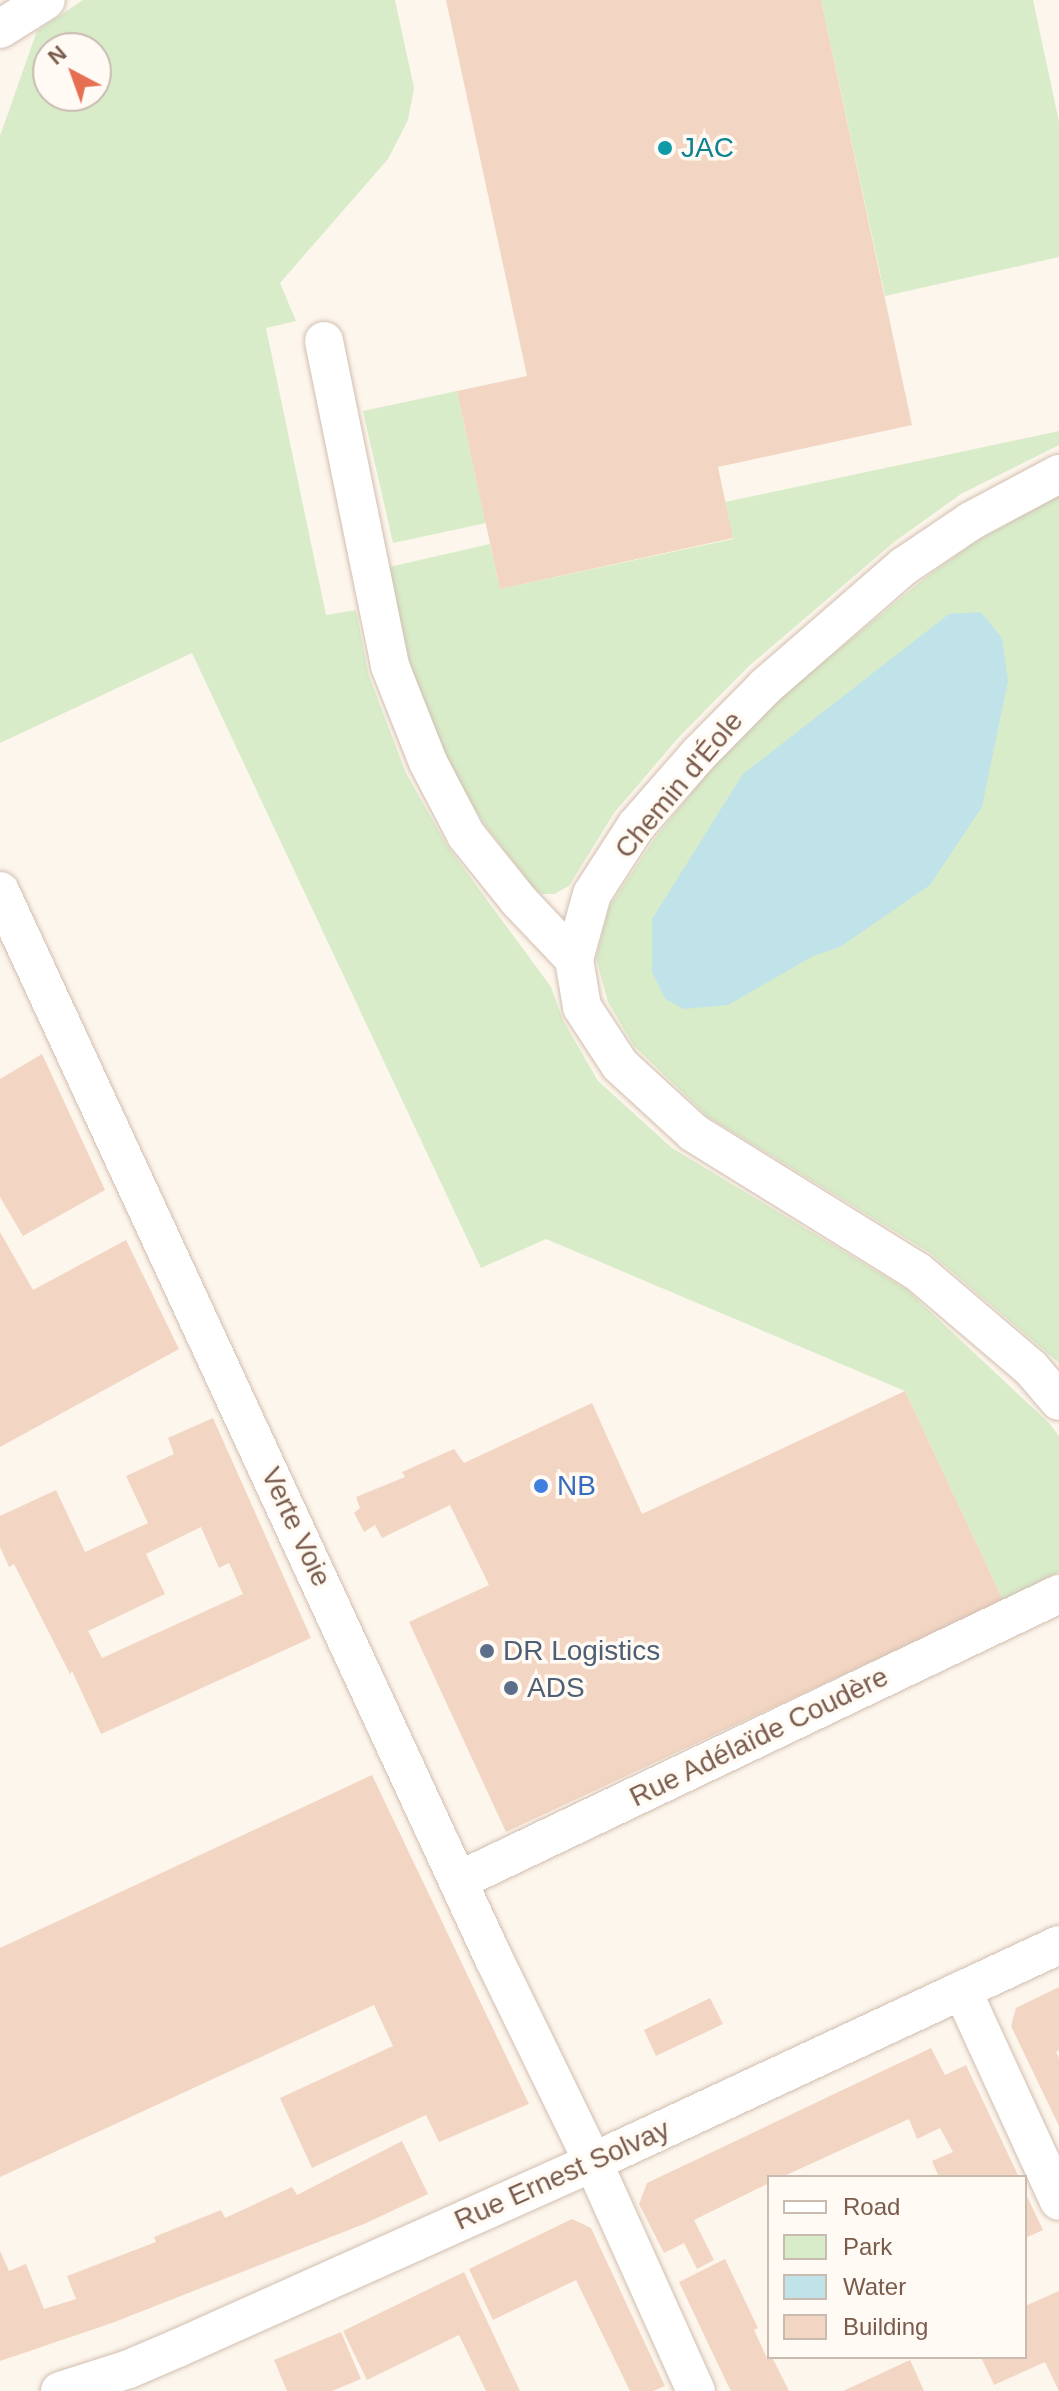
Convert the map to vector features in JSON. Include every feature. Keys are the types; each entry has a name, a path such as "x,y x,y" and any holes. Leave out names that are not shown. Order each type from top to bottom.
{"street":[{"path":"0,29 46,0"},
{"path":"324,341 390,666 428,762 466,835 519,901 574,959"},
{"name":"Chemin d'Éole","path":"1059,474 971,521 904,566 765,687 698,755 636,826 592,894 574,959 582,1007 620,1065 694,1133 917,1271 1031,1368 1059,1401"},
{"name":"Verte Voie","path":"0,891 593,2162 696,2391"},
{"name":"Rue Adélaïde Coudère","path":"460,1880 1059,1594"},
{"name":"Rue Ernest Solvay","path":"60,2391 133,2380 1059,1945"},
{"path":"962,1990 1059,2201"}],"green space":[{"path":"83,0 395,0 414,88 408,120 388,159 280,283 296,321 266,328 326,615 356,610 369,676 406,773 448,847 551,987 563,1020 598,1081 672,1148 906,1289 1050,1424 1059,1436 1059,1572 1003,1600 905,1391 546,1239 481,1268 192,653 0,743 0,136 32,45 32,112 112,112 112,32 37,32"},
{"path":"821,0 1033,0 1059,122 1059,257 885,296"},
{"path":"457,391 486,523 393,543 363,411"},
{"path":"1059,431 1059,445 961,494 894,542 749,666 679,737 614,813 569,886 554,894 542,894 484,824 444,755 409,660 389,567 490,544 500,589 733,539 725,502"},
{"path":"1059,496 1059,1363 930,1253 708,1117 634,1046 608,1002 596,958 609,907 655,838 710,770 775,702 925,578 978,540"}],"water":[{"path":"981,612 1002,638 1008,681 982,807 930,885 840,947 813,956 728,1005 684,1009 665,999 652,972 652,919 743,774 949,614"}],"building":[{"name":"JAC","path":"446,0 821,0 912,425 718,467 733,538 500,589 457,391 527,376"},
{"path":"42,1054 105,1190 23,1236 0,1197 0,1079"},
{"path":"0,1232 33,1290 126,1240 179,1349 0,1447"},
{"path":"905,1391 1003,1600 506,1832 409,1622 489,1585 450,1505 382,1538 375,1525 364,1532 354,1513 360,1508 356,1497 405,1477 402,1472 454,1449 464,1463 592,1403 642,1514"},
{"path":"213,1418 311,1638 101,1734 72,1671 70,1674 14,1564 9,1567 0,1547 0,1516 56,1490 85,1552 148,1523 126,1476 174,1454 168,1438","holes":["201,1527 219,1568 229,1563 243,1594 102,1658 88,1631 165,1594 146,1554"]},
{"path":"372,1775 529,2104 439,2142 426,2115 312,2168 280,2098 393,2046 374,2005 0,2177 0,1948"},
{"path":"1059,1987 1059,2050 1056,2052 1059,2058 1059,2126 1011,2026 1016,2008"},
{"path":"710,1998 723,2024 656,2056 644,2030"},
{"path":"931,2048 945,2075 966,2065 1018,2175 938,2175 932,2161 953,2152 940,2128 917,2139 909,2119 786,2175 767,2175 767,2184 694,2220 714,2260 697,2269 684,2243 664,2253 639,2204 647,2183"},
{"path":"402,2141 428,2194 364,2224 112,2323 0,2361 0,2251 9,2271 26,2264 44,2309 76,2299 67,2276 156,2242 154,2237 221,2210 225,2218 292,2187 297,2195"},
{"path":"1027,2196 1043,2230 1027,2237"},
{"path":"572,2219 591,2228 665,2386 653,2391 630,2391 576,2280 493,2320 469,2269"},
{"path":"725,2259 758,2328 754,2330 767,2359 773,2359 789,2391 731,2391 679,2282"},
{"path":"464,2272 520,2391 486,2391 459,2335 367,2380 343,2331"},
{"path":"1059,2291 1059,2391 1045,2362 994,2385 982,2359 1027,2359 1027,2305"},
{"path":"341,2332 361,2379 332,2391 287,2391 274,2360"},
{"path":"910,2360 924,2391 843,2391"}],"place":[{"name":"JAC","path":"665,148"},
{"name":"NB","path":"541,1486"},
{"name":"DR Logistics","path":"487,1651"},
{"name":"ADS","path":"511,1688"}]}
